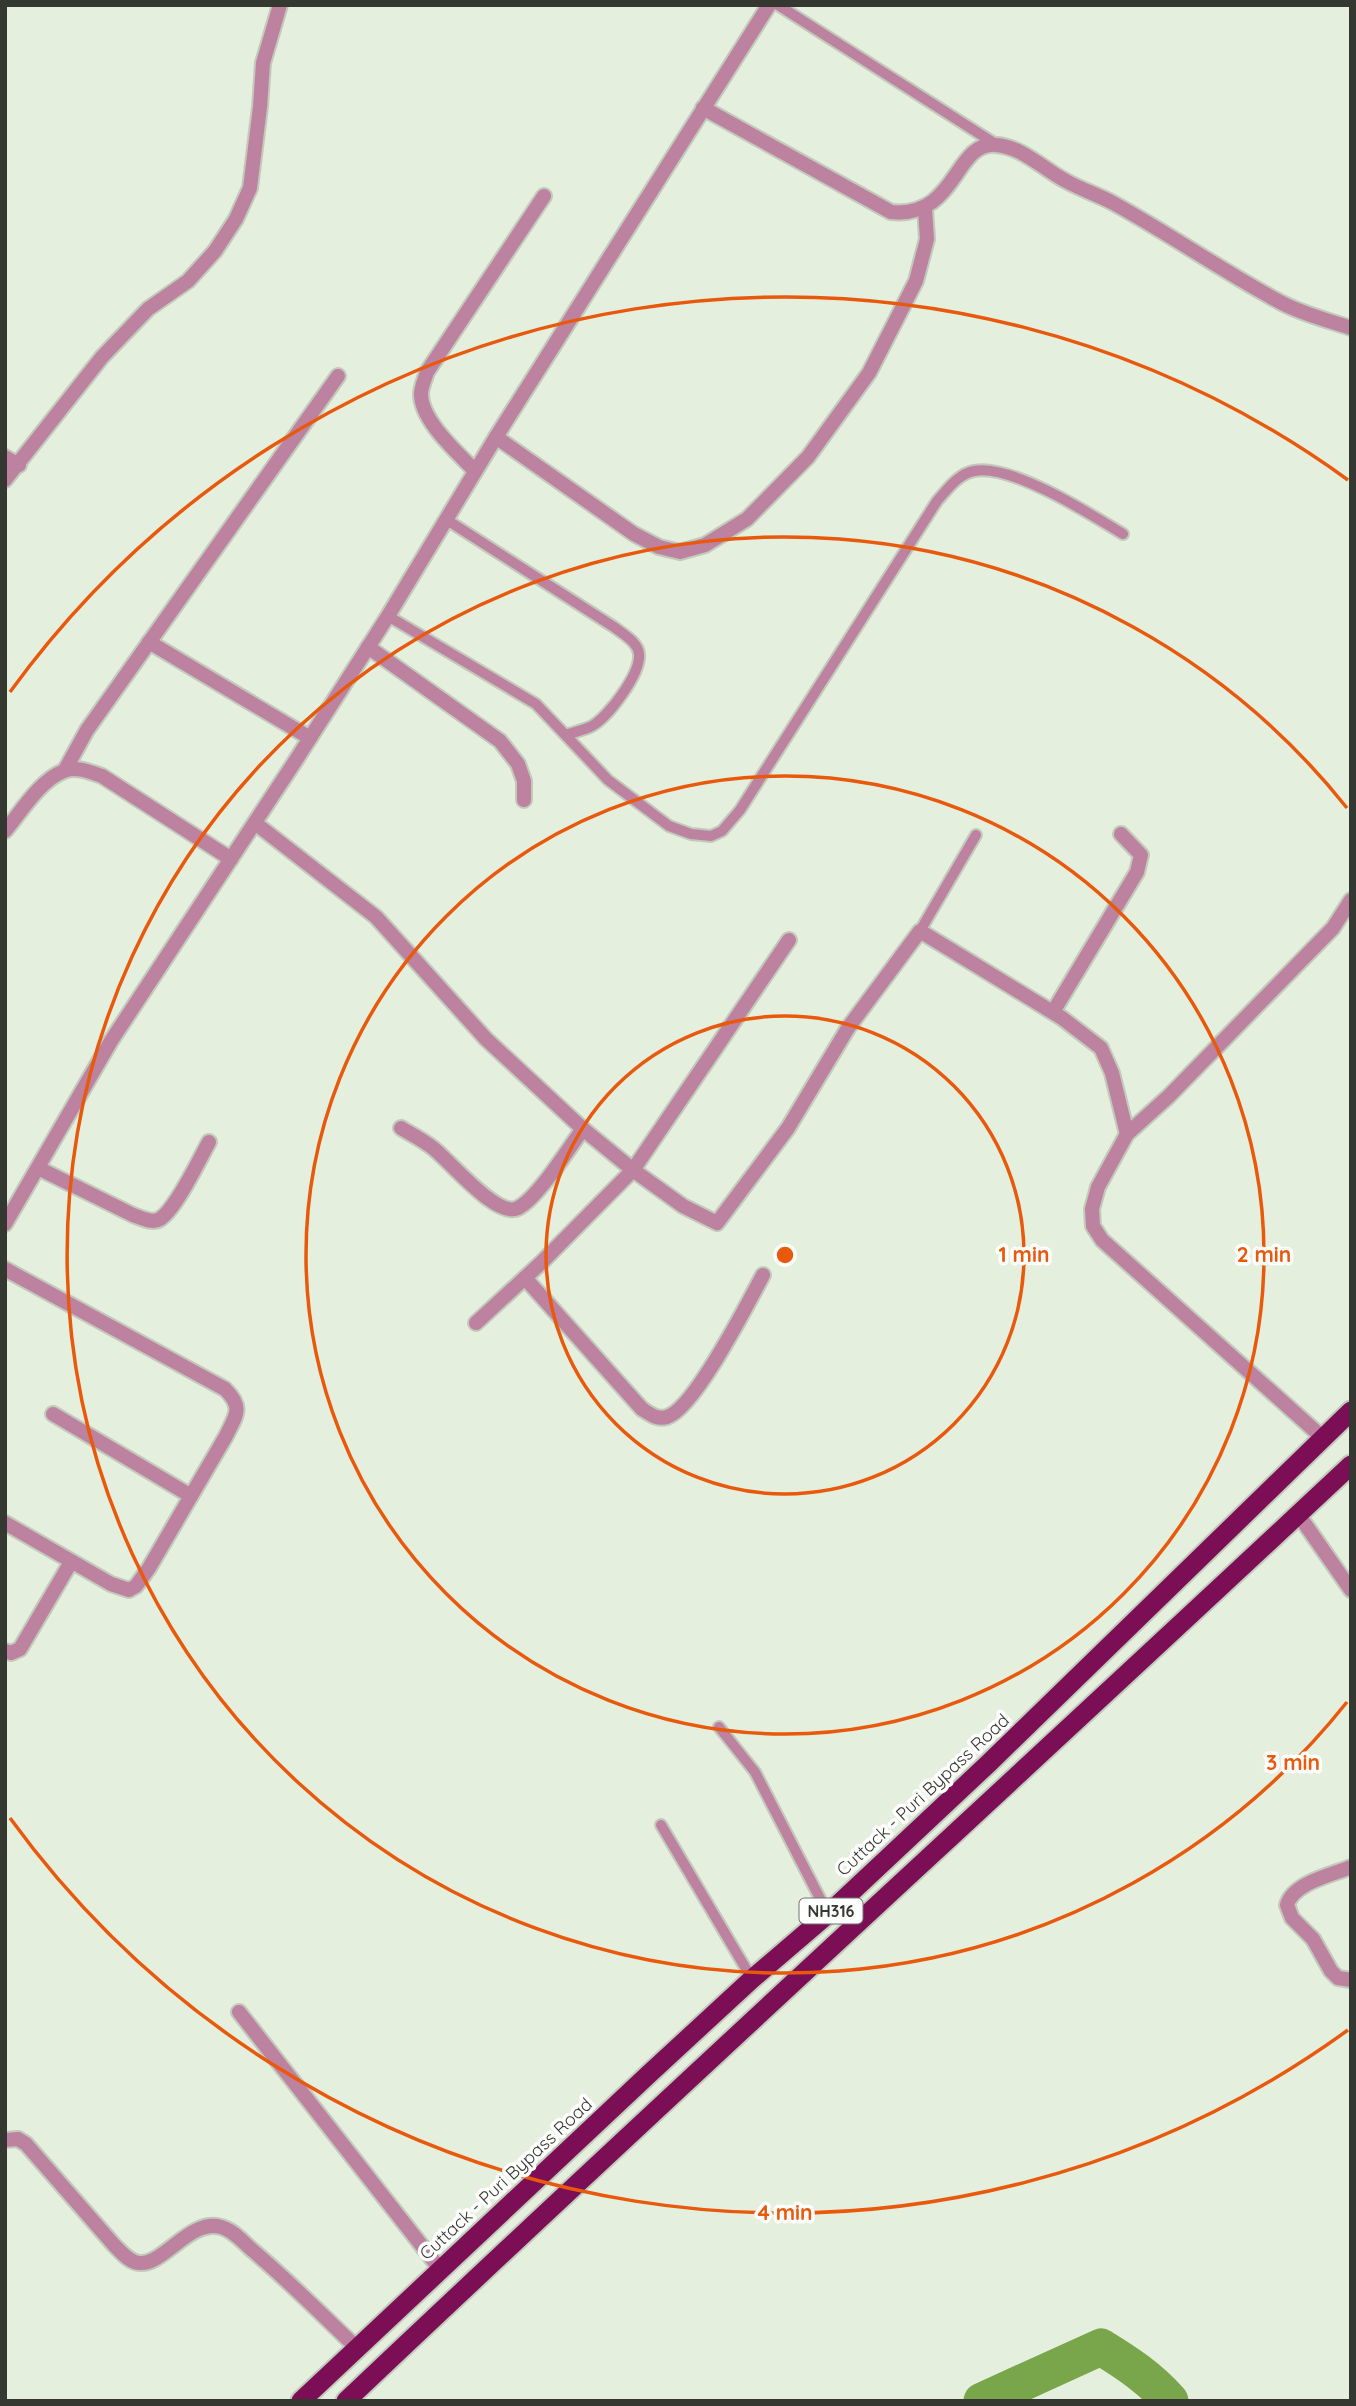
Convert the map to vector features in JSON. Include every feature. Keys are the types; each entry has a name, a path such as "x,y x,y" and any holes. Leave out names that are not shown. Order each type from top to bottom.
{"highway":[{"name":"Cuttack - Puri Bypass Road","path":"301,2401 752,1979 828,1914 989,1763 1351,1411"},
{"name":"NH316","path":"346,2401 571,2187 874,1910 1351,1465"}],"street":[{"path":"5,480 102,357 148,309 188,281 215,251 236,219 250,188 260,107 262,63 280,5"},
{"path":"5,1224 111,1041 368,648 496,437 769,5"},
{"path":"704,108 891,212 908,214 925,209 940,196 970,156 981,148 992,144 1017,150 1065,181 1113,203 1282,303 1351,328"},
{"path":"475,471 438,431 424,408 421,393 427,372 544,196"},
{"path":"496,437 634,534 659,547 680,552 705,545 747,519 808,457 869,373 916,281 927,239 925,209"},
{"path":"65,771 87,730 338,376"},
{"path":"5,457 19,465"},
{"path":"149,642 310,738"},
{"path":"368,648 500,741 518,764 524,781 524,800"},
{"path":"5,831 44,785 65,771 83,769 102,776 231,859"},
{"path":"255,823 376,917 486,1040 583,1129 683,1206 717,1223 788,1128 848,1028 920,931 1054,1012 1101,1048 1112,1073 1127,1134"},
{"path":"1054,1012 1137,872 1141,855 1121,834"},
{"path":"1323,1438 1102,1240 1093,1226 1092,1209 1098,1186 1127,1134 1169,1096 1333,928 1351,900"},
{"path":"476,1323 633,1170 789,940"},
{"path":"401,1128 430,1145 486,1197 508,1211 515,1210 532,1196 583,1129"},
{"path":"38,1168 133,1215 150,1221 159,1220 171,1208 209,1142"},
{"path":"5,1269 225,1389 236,1400 236,1416 191,1496 149,1568 136,1586 129,1590 122,1590 5,1523"},
{"path":"525,1278 642,1409 655,1417 667,1417 679,1409 724,1348 762,1275"},
{"path":"53,1414 191,1496"},
{"path":"1298,1514 1351,1590"},
{"path":"5,1651 11,1653 20,1649 71,1562"},
{"path":"1351,1867 1304,1886 1292,1894 1287,1905 1292,1918 1313,1939 1331,1971 1338,1978 1351,1980"},
{"path":"239,2012 440,2269"},
{"path":"5,2140 18,2139 26,2144 129,2259 141,2264 154,2260 182,2239 206,2227 219,2226 231,2232 261,2257 357,2348"}],"lane":[{"path":"778,5 997,145"},
{"path":"388,616 536,704 608,780 669,826 691,834 711,836 722,831 740,810 937,501 955,480 974,471 998,473 1048,490 1123,534"},
{"path":"447,520 614,626 635,643 639,654 637,668 605,716 591,727 566,735"},
{"path":"920,931 976,835"},
{"path":"719,1727 755,1772 828,1914"},
{"path":"661,1825 752,1979"}],"waterway":[{"path":"982,2401 1101,2347 1138,2371 1170,2401"}]}
